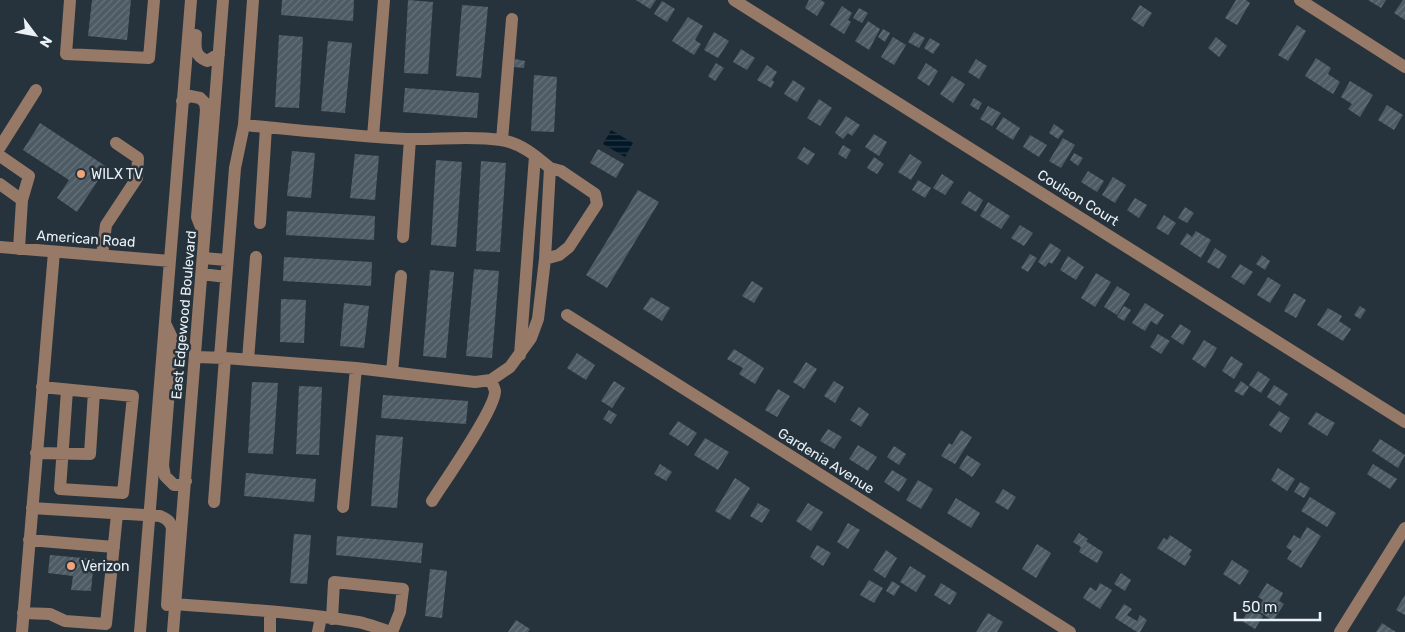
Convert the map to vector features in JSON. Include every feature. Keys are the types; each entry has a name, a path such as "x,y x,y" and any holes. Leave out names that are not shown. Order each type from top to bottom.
{"street":[{"path":"70,0 66,54 149,58 154,0"},
{"name":"East Edgewood Boulevard","path":"140,632 182,101 192,0"},
{"path":"199,0 196,53 200,58 207,61 220,54"},
{"name":"East Edgewood Boulevard","path":"173,632 223,0"},
{"path":"214,502 227,260 235,168 244,125 253,0"},
{"path":"373,137 384,0"},
{"name":"Coulson Court","path":"734,0 1405,422"},
{"path":"1300,0 1405,67"},
{"path":"502,140 512,19"},
{"path":"0,147 36,90"},
{"path":"182,101 190,96 200,98 205,103 197,217 205,237"},
{"path":"244,125 373,137 502,140 519,146 536,156 550,168 561,170 595,194 597,204 569,247 559,255 545,259"},
{"path":"260,223 266,127"},
{"path":"403,237 410,139"},
{"path":"102,255 106,225 137,178 138,158 116,143"},
{"path":"0,156 29,176 22,200 20,249"},
{"path":"520,356 536,156"},
{"path":"196,357 222,357 356,368 475,382 491,380 510,367 520,356 531,338 538,319 545,259 550,168"},
{"path":"0,184 22,200"},
{"name":"American Road","path":"0,247 170,261"},
{"path":"22,632 54,252"},
{"path":"248,360 256,257"},
{"path":"203,258 227,260"},
{"path":"202,274 226,277"},
{"path":"392,372 401,276"},
{"name":"Gardenia Avenue","path":"567,315 1070,632"},
{"path":"164,321 173,340 162,466 165,476 174,485 180,485 186,481"},
{"path":"342,507 356,368"},
{"path":"432,501 492,404 495,392 491,380"},
{"path":"42,387 133,396 123,493 60,489 67,390"},
{"path":"36,453 90,454 94,392"},
{"path":"32,508 149,517 160,516 166,518 172,528 166,614 173,632"},
{"path":"23,613 50,614 65,621 106,624 117,514"},
{"path":"1340,632 1405,528"},
{"path":"29,540 114,547"},
{"path":"176,604 236,608 327,618 360,622 392,632 400,612 403,589 334,582 327,618 318,632"},
{"path":"270,612 270,632"}],"water":[{"path":"611,130 633,143 625,157 603,144"}],"building":[{"path":"92,0 131,0 127,40 88,36"},
{"path":"282,0 354,0 353,21 281,15"},
{"path":"408,0 433,2 428,74 404,73"},
{"path":"636,0 656,0 650,9"},
{"path":"809,0 821,0 825,3 817,16 805,8"},
{"path":"1236,0 1246,0 1250,3 1237,25 1225,18"},
{"path":"1368,0 1386,0 1381,8"},
{"path":"1403,0 1405,0 1405,20 1394,13"},
{"path":"662,1 675,9 667,22 654,14"},
{"path":"462,5 488,7 481,78 456,76"},
{"path":"1140,5 1152,13 1143,27 1131,19"},
{"path":"842,6 852,13 848,20 851,22 844,34 830,25"},
{"path":"859,8 868,13 862,23 853,18"},
{"path":"688,17 703,26 695,40 701,44 694,55 672,41"},
{"path":"868,21 880,29 869,50 855,41"},
{"path":"1297,25 1306,31 1288,61 1278,55"},
{"path":"883,29 890,33 885,42 878,37"},
{"path":"714,32 729,41 718,58 704,50"},
{"path":"914,32 925,38 919,48 908,42"},
{"path":"279,35 303,37 299,108 275,107"},
{"path":"893,37 906,45 894,65 881,57"},
{"path":"1216,37 1227,46 1219,57 1208,48"},
{"path":"930,38 940,44 933,54 924,48"},
{"path":"328,41 352,43 345,113 321,111"},
{"path":"741,49 755,58 747,70 733,62"},
{"path":"1316,58 1331,68 1328,74 1340,82 1333,94 1305,76"},
{"path":"515,59 525,61 524,68 514,67"},
{"path":"976,59 987,66 979,79 968,72"},
{"path":"716,63 724,68 715,81 708,76"},
{"path":"926,63 938,71 929,86 917,78"},
{"path":"767,65 777,72 772,80 774,82 771,88 757,80"},
{"path":"534,75 557,77 554,132 531,131"},
{"path":"952,76 965,84 953,103 940,94"},
{"path":"793,80 805,88 797,102 784,94"},
{"path":"1350,81 1373,95 1360,117 1348,109 1352,104 1341,97"},
{"path":"405,88 479,93 477,118 403,112"},
{"path":"974,98 982,103 978,110 970,105"},
{"path":"819,99 832,108 820,126 807,118"},
{"path":"1387,105 1403,115 1394,130 1378,120"},
{"path":"988,106 1001,113 992,126 980,119"},
{"path":"846,116 860,125 852,136 848,133 843,139 835,133"},
{"path":"1003,117 1020,128 1013,140 996,129"},
{"name":"WILX TV","path":"40,123 107,167 77,212 57,198 69,180 23,150"},
{"path":"1054,124 1064,131 1058,139 1049,133"},
{"path":"874,134 887,142 879,156 865,147"},
{"path":"1030,135 1047,145 1039,157 1023,147"},
{"path":"1063,138 1075,145 1061,168 1049,161"},
{"path":"843,145 851,150 846,159 838,154"},
{"path":"804,147 815,154 808,165 797,158"},
{"path":"598,149 624,164 616,178 590,163"},
{"path":"292,151 315,153 311,198 287,196"},
{"path":"1074,153 1083,158 1078,166 1070,160"},
{"path":"355,154 379,156 375,200 350,198"},
{"path":"910,154 922,162 911,180 898,172"},
{"path":"874,157 884,164 877,174 867,168"},
{"path":"436,160 462,162 456,247 431,245"},
{"path":"481,161 506,163 500,252 476,251"},
{"path":"1088,171 1104,181 1097,192 1081,182"},
{"path":"942,174 954,182 945,195 933,188"},
{"path":"1113,177 1126,185 1115,203 1102,195"},
{"path":"918,180 931,188 925,198 912,190"},
{"path":"638,190 659,202 607,288 586,275"},
{"path":"969,191 983,200 976,212 961,203"},
{"path":"1135,198 1147,205 1139,218 1127,210"},
{"path":"988,202 1010,216 1001,229 980,216"},
{"path":"1185,207 1194,213 1187,223 1178,218"},
{"path":"287,211 375,216 374,240 286,235"},
{"path":"1164,215 1176,223 1168,235 1156,228"},
{"path":"1020,225 1033,233 1024,246 1011,238"},
{"path":"1196,231 1211,240 1201,258 1180,244 1187,233 1192,237"},
{"path":"1050,243 1061,250 1052,264 1049,262 1045,267 1038,262"},
{"path":"1215,248 1227,256 1219,269 1207,262"},
{"path":"1030,254 1037,258 1028,272 1021,268"},
{"path":"1262,255 1270,261 1265,270 1256,264"},
{"path":"1068,256 1084,267 1076,280 1060,270"},
{"path":"284,257 372,262 371,286 283,281"},
{"path":"1240,264 1253,272 1244,285 1231,277"},
{"path":"474,269 499,271 492,358 466,356"},
{"path":"430,270 454,272 446,358 423,356"},
{"path":"1096,273 1111,282 1095,307 1081,298"},
{"path":"1268,277 1281,285 1270,303 1257,295"},
{"path":"752,281 763,288 754,303 742,296"},
{"path":"1117,286 1130,294 1117,315 1104,307"},
{"path":"1294,293 1306,300 1296,318 1284,311"},
{"path":"651,297 670,308 662,321 643,309"},
{"path":"281,299 306,300 304,343 280,342"},
{"path":"344,303 369,306 364,348 340,346"},
{"path":"1145,303 1164,315 1157,325 1151,321 1145,331 1132,323"},
{"path":"1124,306 1131,310 1124,321 1117,317"},
{"path":"1360,306 1366,310 1360,319 1354,315"},
{"path":"1328,308 1342,316 1339,321 1351,329 1343,341 1317,325"},
{"path":"1180,324 1191,331 1183,345 1171,337"},
{"path":"1158,334 1170,341 1161,354 1150,347"},
{"path":"1204,340 1217,348 1205,368 1192,359"},
{"path":"734,349 764,368 755,384 739,374 743,368 727,359"},
{"path":"577,353 595,365 586,380 567,368"},
{"path":"1231,356 1243,364 1234,379 1222,371"},
{"path":"806,362 817,369 804,389 793,382"},
{"path":"1258,371 1270,379 1261,393 1249,385"},
{"path":"614,381 625,388 612,408 601,401"},
{"path":"834,381 844,387 835,403 824,396"},
{"path":"1241,381 1249,387 1243,396 1234,391"},
{"path":"252,382 278,383 273,454 248,453"},
{"path":"1274,385 1288,394 1280,406 1267,397"},
{"path":"299,386 322,387 319,455 296,454"},
{"path":"778,389 790,396 777,417 765,410"},
{"path":"383,395 468,401 466,424 381,418"},
{"path":"859,407 869,414 861,427 850,420"},
{"path":"609,410 617,415 611,424 603,419"},
{"path":"1279,411 1290,418 1281,433 1269,425"},
{"path":"1316,412 1335,423 1327,436 1308,424"},
{"path":"678,421 697,433 688,446 669,434"},
{"path":"828,429 842,437 834,449 820,441"},
{"path":"961,430 972,437 955,464 941,456 949,443 952,445"},
{"path":"376,435 403,437 397,508 371,506"},
{"path":"705,438 729,452 718,470 694,455"},
{"path":"1380,439 1405,455 1398,468 1372,451"},
{"path":"858,445 877,457 868,471 849,459"},
{"path":"894,446 906,454 899,465 887,457"},
{"path":"967,455 981,464 972,477 959,468"},
{"path":"660,464 672,472 666,481 654,474"},
{"path":"1373,464 1397,479 1390,489 1367,474"},
{"path":"1278,468 1295,479 1287,491 1271,480"},
{"path":"892,470 907,479 899,492 884,482"},
{"path":"246,473 316,479 314,502 244,496"},
{"path":"735,478 750,488 730,520 715,511"},
{"path":"918,480 933,489 921,509 906,500"},
{"path":"1300,482 1310,488 1304,498 1294,492"},
{"path":"1003,489 1016,497 1008,510 995,502"},
{"path":"1310,497 1336,513 1327,527 1301,511"},
{"path":"956,498 980,513 971,528 947,513"},
{"path":"758,503 770,510 762,523 750,516"},
{"path":"808,503 823,512 811,531 796,521"},
{"path":"848,523 860,530 848,549 837,542"},
{"path":"1307,527 1321,536 1301,568 1287,559 1292,551 1286,547 1294,535 1300,539"},
{"path":"1079,533 1088,539 1086,541 1103,552 1097,563 1079,552 1081,547 1073,542"},
{"path":"294,534 311,535 307,584 290,583"},
{"path":"1170,535 1192,550 1185,566 1157,548 1164,538 1167,540"},
{"path":"337,536 423,543 421,563 336,555"},
{"path":"1037,544 1051,553 1036,578 1022,569"},
{"path":"817,545 831,553 823,566 810,557"},
{"path":"886,550 897,558 885,578 873,570"},
{"name":"Verizon","path":"50,555 94,559 91,591 71,590 73,576 48,573"},
{"path":"1232,560 1249,571 1240,585 1223,574"},
{"path":"910,566 926,576 916,592 900,582"},
{"path":"430,569 447,571 442,618 425,616"},
{"path":"1121,573 1131,580 1125,591 1114,584"},
{"path":"869,580 883,588 874,603 860,595"},
{"path":"892,581 900,586 894,596 886,591"},
{"path":"941,583 957,593 950,605 934,595"},
{"path":"1100,583 1112,590 1100,609 1083,598 1090,587 1096,591"},
{"path":"1267,583 1283,593 1279,601 1284,604 1273,621 1257,610 1263,600 1258,597"},
{"path":"1405,595 1405,615 1396,610"},
{"path":"1124,604 1132,609 1127,615 1137,621 1140,615 1147,620 1140,632 1115,618"},
{"path":"1250,608 1263,616 1255,629 1242,621"},
{"path":"988,613 1003,622 997,632 976,632"},
{"path":"516,620 530,629 528,632 508,632"},
{"path":"1382,623 1396,632 1376,632"}],"place":[{"name":"WILX TV","path":"81,174"},
{"name":"Verizon","path":"71,566"}]}
